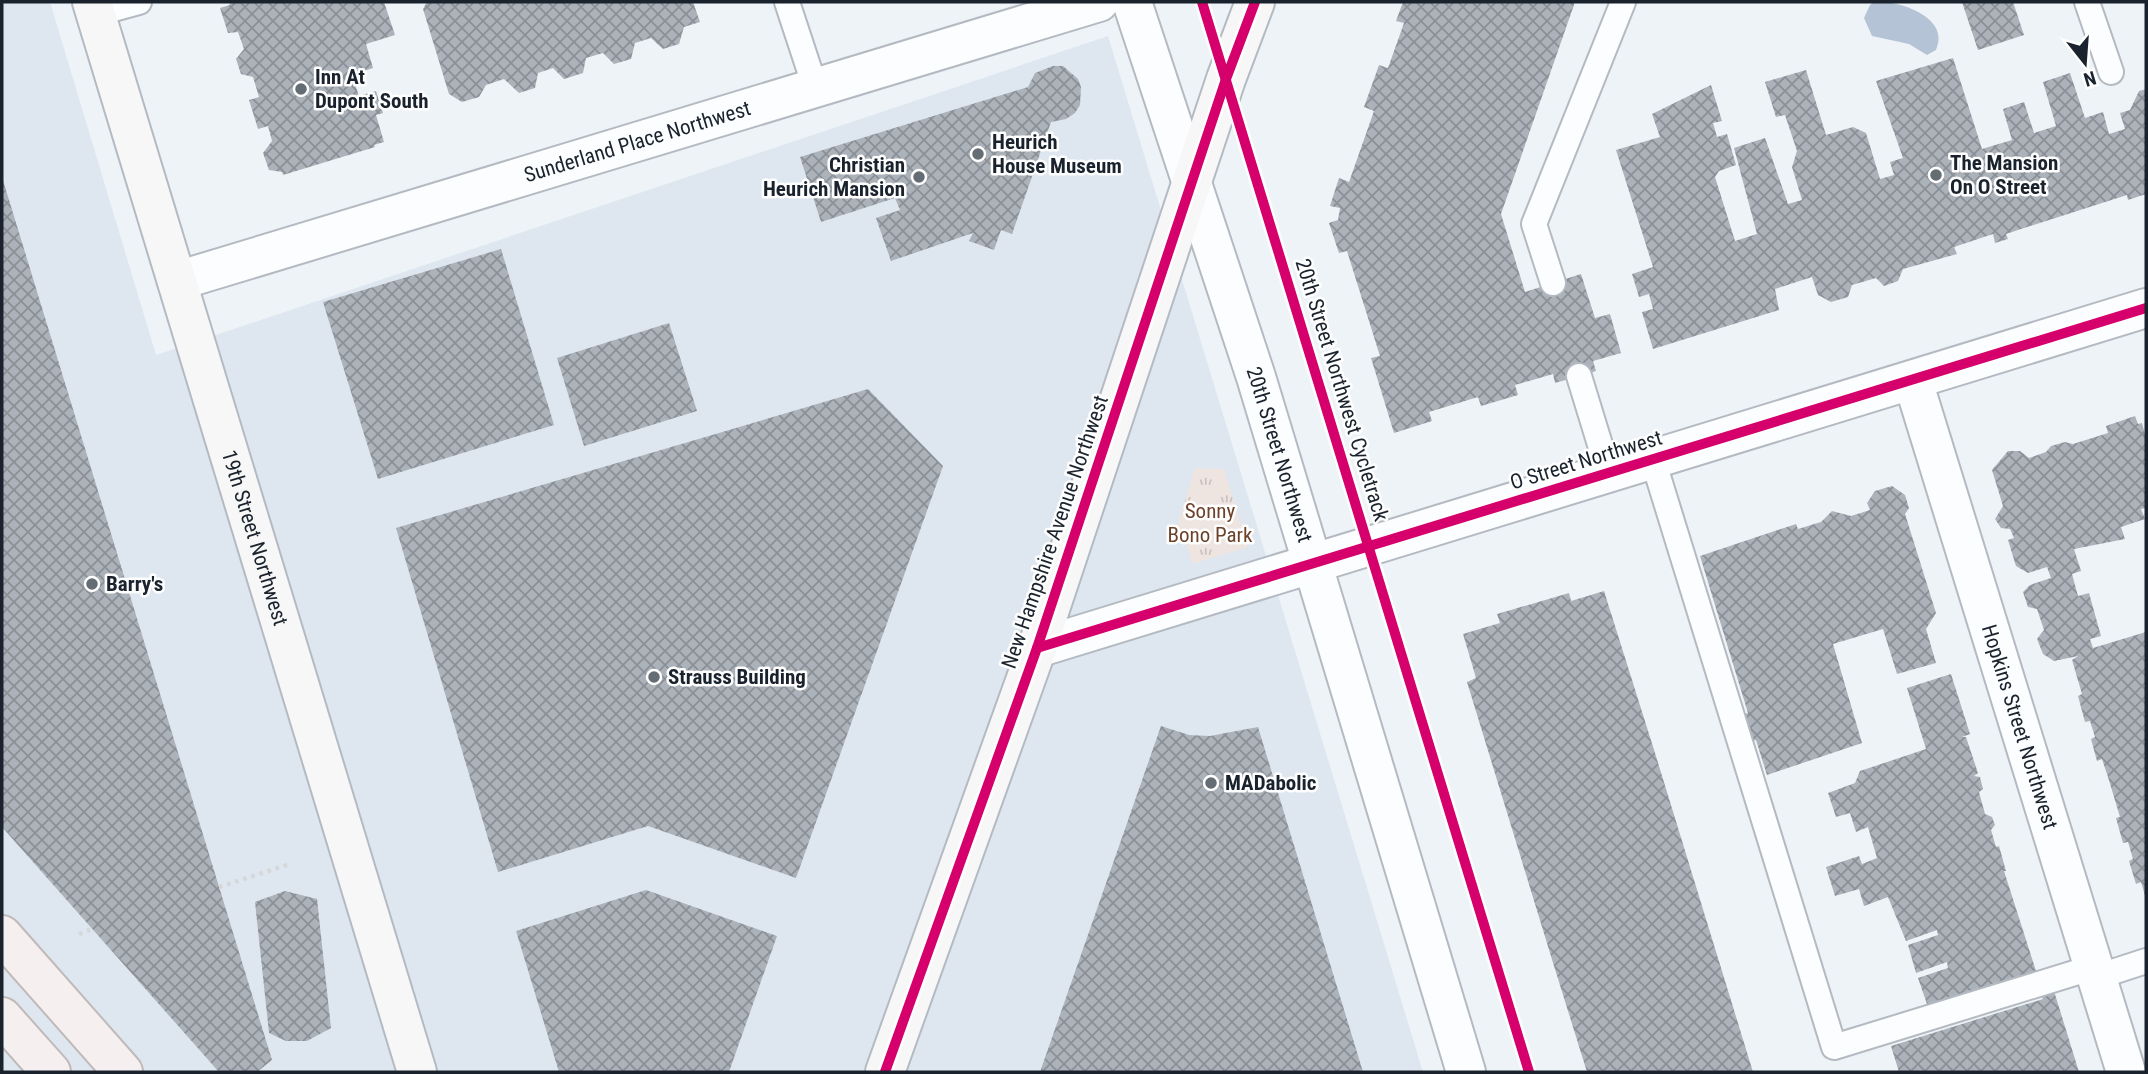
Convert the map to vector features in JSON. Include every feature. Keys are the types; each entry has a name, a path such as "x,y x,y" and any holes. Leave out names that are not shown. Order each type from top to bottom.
{"main road":[{"name":"New Hampshire Avenue Northwest","path":"885,1072 1037,648 1190,185 1255,2"},
{"name":"19th Street Northwest","path":"93,8 417,1072"},
{"path":"2,935 123,1072"},
{"path":"2,1017 51,1072"}],"street":[{"name":"Sunderland Place Northwest","path":"177,281 1099,2"},
{"name":"20th Street Northwest","path":"1132,2 1190,185 1256,377 1466,1072"},
{"name":"O Street Northwest","path":"1037,648 2146,308"},
{"name":"Hopkins Street Northwest","path":"1913,381 2126,1072"}],"lane":[{"path":"93,8 139,2"},
{"path":"787,2 815,87"},
{"path":"1553,283 1534,223 1623,2"},
{"path":"2087,2 2111,72"},
{"path":"1579,376 1609,474"},
{"path":"1654,460 1834,1047 2096,972 2146,961"}],"path":[{"path":"219,887 290,863"},
{"path":"79,934 92,929"}],"shaded area":[{"path":"2,2 50,2 156,355 1108,36 1423,1072 2,1072"}],"green space":[{"name":"Sonny Bono Park","path":"1195,468 1224,469 1248,547 1192,564 1186,542 1174,537"}],"water":[{"path":"1874,2 1897,4 1930,20 1939,39 1936,50 1927,55 1909,44 1872,36 1864,18"}],"building":[{"path":"229,2 384,2 395,35 366,44 373,68 352,75 359,96 376,91 383,113 376,115 384,142 283,175 282,172 269,170 263,153 272,141 268,126 258,129 249,100 259,97 253,77 241,74 236,59 244,49 238,32 228,33 220,8 230,5"},
{"path":"427,2 693,2 700,22 684,27 679,44 663,49 651,38 635,43 631,59 614,64 603,53 586,58 583,73 564,79 553,68 538,73 535,88 519,93 504,79 486,85 479,97 462,102 449,94 423,9"},
{"path":"1403,2 1575,2 1501,214 1525,292 1581,274 1595,318 1610,314 1621,353 1593,361 1596,371 1555,383 1553,374 1515,385 1518,395 1481,406 1478,397 1429,412 1432,421 1394,433 1371,358 1380,356 1347,251 1339,253 1329,223 1338,220 1340,208 1330,206 1339,178 1349,182 1374,111 1364,107 1379,65 1388,68 1404,23 1396,21"},
{"path":"1962,2 2013,2 2024,35 1978,50"},
{"path":"1953,58 1982,149 2012,140 2003,109 2024,102 2034,133 2056,126 2043,82 2070,73 2085,118 2103,112 2109,134 2125,129 2120,113 2130,110 2139,91 2146,89 2146,194 2128,200 2127,195 2024,228 2006,234 2008,239 1995,243 1993,234 1954,247 1957,254 1903,269 1898,281 1884,286 1876,278 1852,285 1848,297 1831,302 1818,295 1812,277 1775,289 1779,310 1653,349 1642,312 1653,309 1649,294 1639,297 1632,274 1653,267 1616,150 1660,137 1652,114 1711,85 1722,121 1713,123 1717,137 1727,134 1736,165 1719,171 1715,177 1735,241 1757,234 1734,148 1765,138 1788,204 1802,200 1792,167 1797,151 1785,115 1776,117 1765,82 1806,70 1826,135 1853,127 1866,133 1880,179 1894,175 1890,162 1903,158 1876,81"},
{"name":"Christian Heurich Mansion","path":"1053,66 1063,66 1078,79 1081,87 1080,105 1075,113 1066,119 1051,122 1012,234 1001,230 994,250 969,241 973,233 891,261 876,218 900,210 895,198 821,222 800,157 1028,87 1035,73"},
{"path":"2,177 272,1060 257,1072 219,1072 2,827"},
{"path":"501,249 554,425 378,479 323,302"},
{"path":"669,323 697,411 584,446 557,358"},
{"name":"Strauss Building","path":"868,389 943,466 796,878 648,826 498,872 396,528"},
{"path":"2135,416 2138,424 2142,423 2146,438 2146,508 2141,509 2145,519 2121,527 2125,539 2074,549 2081,571 2072,574 2078,596 2089,593 2101,636 2090,639 2093,648 2146,632 2146,899 2141,882 2136,884 2129,861 2133,859 2128,842 2123,843 2116,818 2120,817 2102,759 2097,761 2091,739 2095,737 2090,721 2085,722 2078,696 2082,694 2072,660 2078,656 2054,661 2043,654 2037,639 2044,630 2037,609 2028,607 2023,592 2030,585 2051,578 2047,567 2028,573 2016,566 2008,540 2014,538 2010,529 2001,528 1995,519 2003,506 1992,470 2008,451 2020,451 2029,458 2046,452 2051,446 2065,442 2073,444 2108,433 2106,426"},
{"path":"1892,486 1905,495 1909,508 1905,514 1936,613 1926,629 1936,663 1897,674 1883,629 1833,644 1862,743 1767,775 1756,740 1746,743 1738,716 1748,713 1700,556 1796,524 1798,529 1821,522 1832,511 1851,516 1870,510 1867,503 1875,491"},
{"path":"1604,591 1753,1072 1587,1072 1554,966 1467,682 1476,678 1463,634 1500,623 1497,614 1569,593 1571,601"},
{"path":"1951,674 1970,734 1962,737 1966,737 1978,773 1974,776 1980,777 1983,789 1979,792 1985,814 1992,817 1995,825 1991,830 1996,847 1999,846 2004,871 2037,974 1928,1007 1918,978 1948,968 1947,962 1916,973 1908,945 1938,935 1937,930 1906,941 1888,897 1864,906 1859,889 1835,896 1826,867 1859,856 1862,864 1877,858 1868,827 1856,832 1850,813 1836,817 1828,793 1855,783 1860,771 1926,749 1907,688"},
{"path":"1161,726 1189,735 1210,736 1258,727 1363,1072 1040,1072"},
{"path":"646,890 777,936 729,1072 559,1072 516,931"},
{"path":"285,891 317,899 331,1028 307,1041 286,1041 269,1033 255,902"},
{"path":"2054,991 2079,1072 1899,1072 1891,1046 2043,999 2041,995"}],"cycle path":[{"name":"20th Street Northwest Cycletrack","path":"1202,2 1529,1072"},
{"path":"885,1072 1037,648 1226,79 1255,2"},
{"path":"1037,648 2146,308"}],"place":[{"name":"Inn At Dupont South","path":"301,89"},
{"name":"Heurich House Museum","path":"978,154"},
{"name":"The Mansion On O Street","path":"1936,175"},
{"name":"Christian Heurich Mansion","path":"919,177"},
{"name":"Barry's","path":"92,584"},
{"name":"Strauss Building","path":"654,677"},
{"name":"MADabolic","path":"1211,783"}]}
